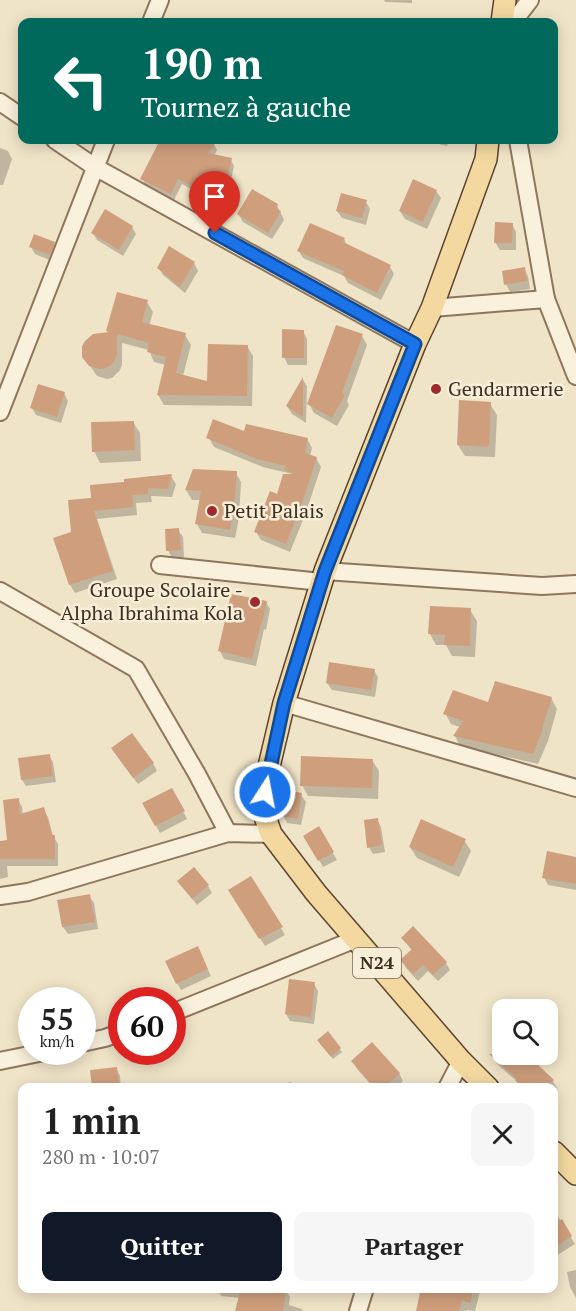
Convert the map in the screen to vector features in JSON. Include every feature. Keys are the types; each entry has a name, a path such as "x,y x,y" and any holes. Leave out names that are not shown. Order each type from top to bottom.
{"main road":[{"path":"503,18 505,0"},
{"name":"N24","path":"483,1083 461,1061 316,893 271,834 262,808 267,775 284,703 323,577 415,344 432,308 486,159 488,144"},
{"path":"558,1156 576,1174"}],"street":[{"path":"153,18 160,0"},
{"path":"516,18 530,0"},
{"path":"0,102 18,114"},
{"path":"61,144 95,167 415,344"},
{"path":"0,412 104,144"},
{"path":"519,144 546,299 576,376"},
{"path":"432,308 546,299"},
{"path":"160,565 323,577 542,586 576,584"},
{"path":"0,591 136,669 197,774 228,833"},
{"path":"284,703 576,788"},
{"path":"0,896 28,891 228,833 271,834"},
{"path":"186,1007 356,939"},
{"path":"0,1061 18,1057"},
{"path":"450,1083 461,1061"},
{"path":"358,1311 363,1293"}],"building":[{"path":"158,144 214,144 208,153 232,158 227,179 201,174 194,187 178,179 171,194 140,179"},
{"path":"413,179 437,190 423,222 399,211"},
{"path":"252,189 278,204 276,209 281,211 268,233 237,214"},
{"path":"341,193 367,200 362,218 336,211"},
{"path":"105,209 133,226 119,250 91,233"},
{"path":"495,222 513,223 512,243 494,243"},
{"path":"310,223 345,238 343,242 391,265 377,293 342,275 344,271 297,251"},
{"path":"34,234 55,242 50,255 29,247"},
{"path":"169,246 195,262 180,287 157,268"},
{"path":"525,267 527,281 504,285 502,271"},
{"path":"117,292 148,300 142,322 186,333 176,373 207,381 208,344 248,345 247,396 157,395 166,357 147,352 149,343 117,334 117,354 111,365 100,369 89,366 82,357 82,346 93,334 109,332 106,331"},
{"path":"336,325 363,334 342,393 345,395 332,418 307,404"},
{"path":"282,329 304,330 304,358 282,358"},
{"path":"303,377 303,417 286,406"},
{"path":"38,384 65,392 57,417 30,408"},
{"path":"459,400 491,402 489,447 457,445"},
{"path":"213,419 244,431 246,424 308,438 305,453 317,457 286,544 254,532 270,491 277,494 283,474 294,474 284,470 286,466 257,459 206,438"},
{"path":"134,421 135,450 92,452 91,422"},
{"path":"193,469 237,471 230,530 195,524 201,491 185,490"},
{"path":"172,474 168,489 148,488 148,494 132,495 133,507 94,511 113,571 69,585 53,538 71,532 68,500 91,498 90,485"},
{"path":"179,528 181,550 166,551 165,529"},
{"path":"231,594 267,601 252,659 218,651"},
{"path":"430,606 471,608 470,646 444,645 445,635 428,634"},
{"path":"329,662 375,669 371,690 326,683"},
{"path":"495,681 552,697 533,754 453,736 463,721 443,714 453,690 488,702"},
{"path":"132,733 154,763 133,778 111,748"},
{"path":"50,754 53,776 21,780 18,758"},
{"path":"301,756 373,759 372,788 300,786"},
{"path":"172,788 185,811 155,826 142,803"},
{"path":"286,790 302,793 298,819 281,816"},
{"path":"19,798 20,814 44,807 52,835 55,835 55,859 0,859 0,841 7,840 3,800"},
{"path":"378,818 382,845 367,848 364,820"},
{"path":"421,819 466,839 453,867 409,847"},
{"path":"319,826 334,852 318,861 303,836"},
{"path":"547,851 576,857 576,884 542,878"},
{"path":"194,867 209,885 192,899 177,881"},
{"path":"251,876 283,927 259,939 228,890"},
{"path":"90,894 95,922 62,927 57,900"},
{"path":"413,926 447,962 433,975 423,965 413,974 400,960 412,949 401,938"},
{"path":"198,946 208,969 176,984 165,961"},
{"path":"289,979 315,982 311,1017 285,1014"},
{"path":"328,1031 341,1048 331,1057 317,1040"},
{"path":"372,1042 400,1073 389,1083 371,1083 351,1061"},
{"path":"501,1065 538,1065 554,1080 551,1083 518,1083 515,1080 517,1079"},
{"path":"117,1067 119,1083 91,1083 90,1070"},
{"path":"562,1219 572,1236 558,1245 558,1222"},
{"path":"240,1293 285,1293 283,1311 235,1311"},
{"path":"420,1293 473,1293 470,1303 462,1300 459,1311 416,1311"}],"place":[{"name":"Gendarmerie","path":"436,389"},
{"name":"Petit Palais","path":"212,511"},
{"name":"Groupe Scolaire - Alpha Ibrahima Kola","path":"255,602"}],"route":[{"path":"215,233 415,344 325,571 284,703 265,792"}]}
